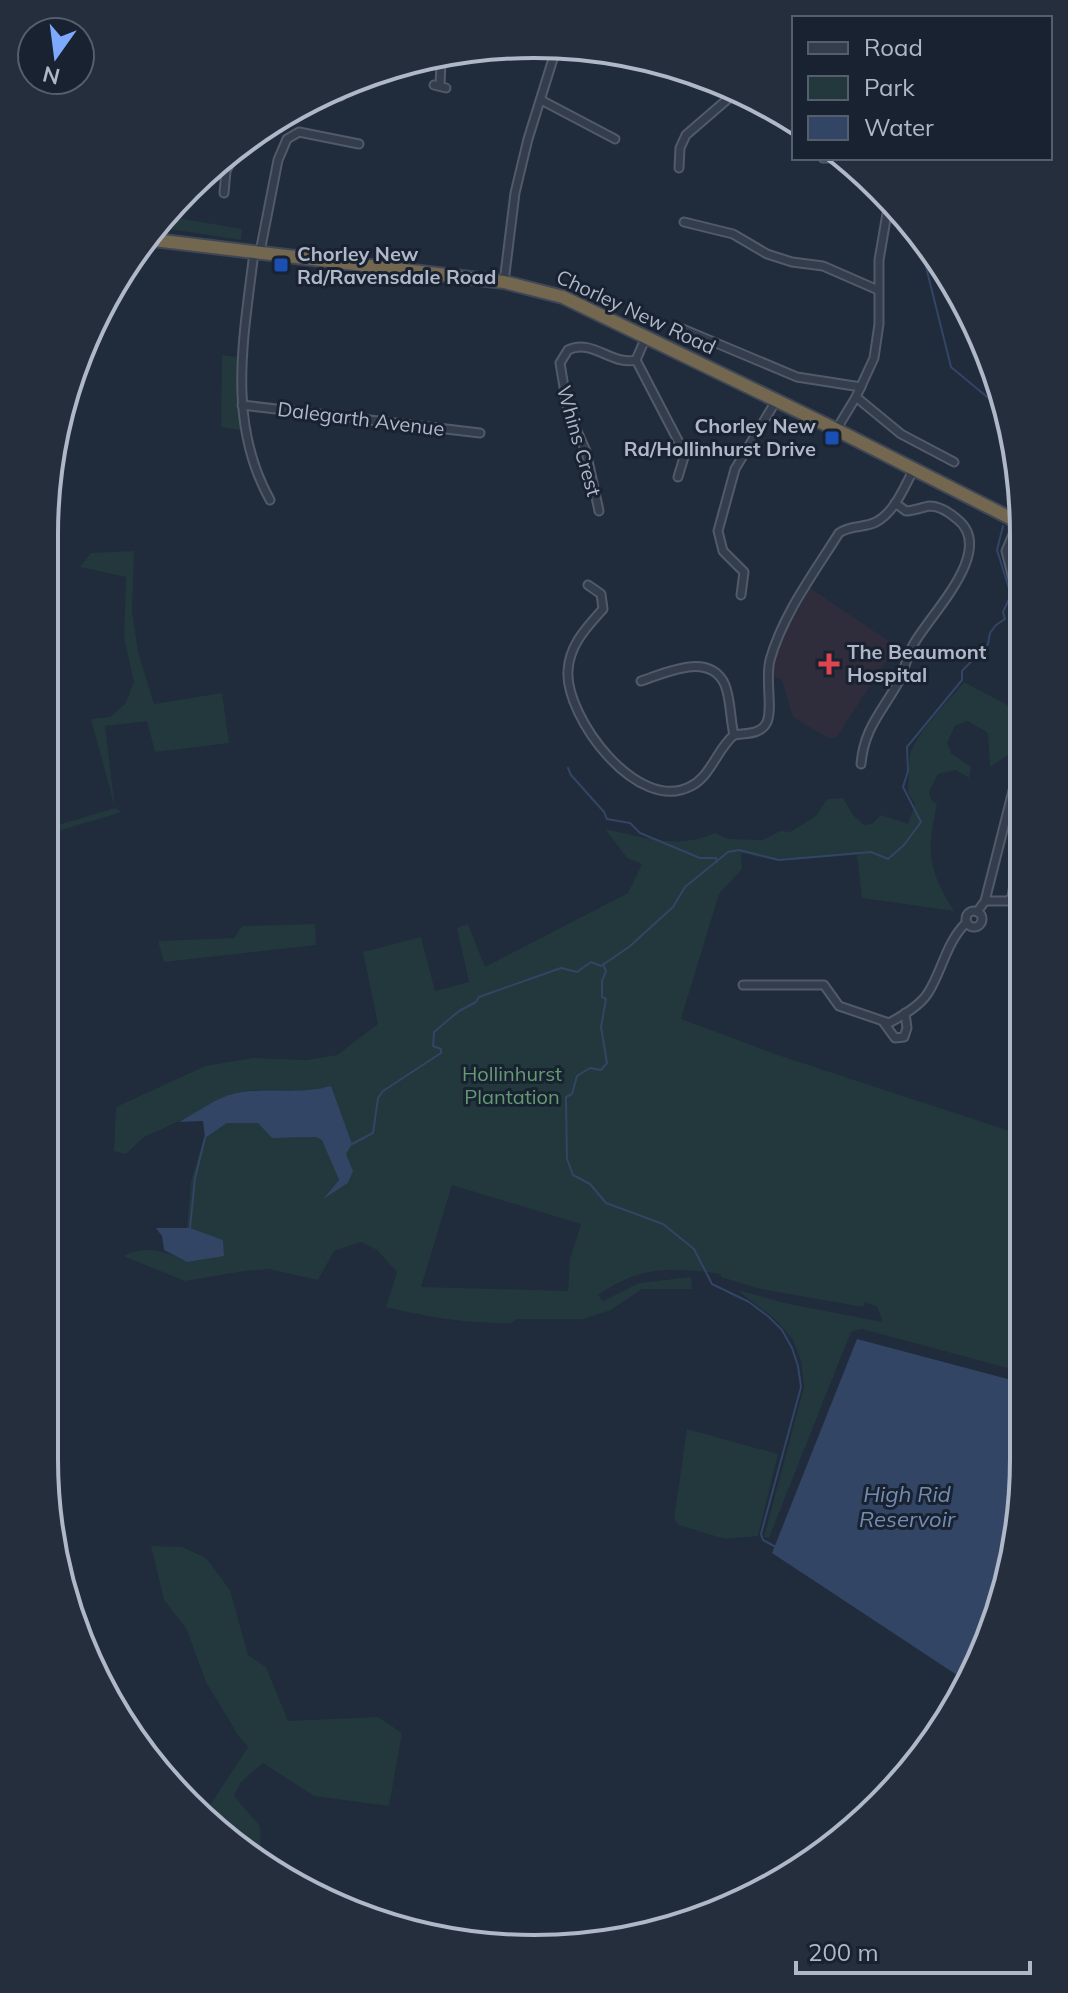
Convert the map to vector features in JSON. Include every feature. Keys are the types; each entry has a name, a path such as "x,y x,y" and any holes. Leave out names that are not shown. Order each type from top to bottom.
{"highway":[{"name":"Chorley New Road","path":"159,241 504,282 563,297 1009,517"}],"street":[{"path":"504,282 515,193 553,59"},
{"path":"440,86 441,67"},
{"path":"679,168 680,148 686,135 728,99"},
{"path":"541,100 615,139"},
{"path":"270,500 249,455 242,405 243,350 257,252 278,160 287,139 299,132 359,144"},
{"path":"224,195 226,171"},
{"path":"685,209 683,224 733,234 767,254 792,262 823,266 878,290"},
{"path":"836,430 874,358 879,324 882,233 886,214"},
{"path":"678,327 690,327 797,377 861,387"},
{"path":"646,337 636,360 685,454 678,477"},
{"name":"Whins Crest","path":"599,511 586,451 568,411 560,363 568,350 580,347 619,361 636,360"},
{"path":"856,397 901,434 950,457"},
{"path":"741,595 745,573 723,551 718,531 735,469 776,401"},
{"name":"Dalegarth Avenue","path":"242,405 480,433"},
{"path":"588,585 601,594 603,609 576,641 568,666 568,684 574,702 611,761 641,784 663,790 682,789 699,780 734,735 758,732 765,725 768,716 768,671 776,640 839,533 846,528 876,522 895,503 914,469"},
{"path":"861,764 865,737 900,679 912,647 950,596 971,545 965,526 943,510 932,506 906,511 895,503"},
{"path":"1010,542 1006,551 1010,567"},
{"path":"641,681 692,666 710,670 724,683 734,735"},
{"path":"884,1023 905,1013 930,991 946,951 967,922 968,914 977,912 985,901 1010,802"},
{"path":"985,901 1010,899"},
{"path":"967,922 972,927 979,925 982,918 977,912"},
{"path":"743,985 824,985 839,1006 884,1023 891,1035 899,1039 904,1037 907,1028 905,1013"}],"shaded area":[{"name":"The Beaumont Hospital","path":"810,588 896,646 836,738 828,738 796,719 792,715 782,680 771,675 783,637"}],"green space":[{"path":"178,218 242,229 241,240 169,229"},
{"path":"222,355 238,357 240,430 221,427"},
{"path":"134,551 132,611 138,652 154,704 222,693 229,743 155,752 147,721 105,726 115,808 91,719 110,717 125,704 134,682 124,638 126,577 80,567 91,553"},
{"name":"Hollinhurst Plantation","path":"964,682 1010,706 1010,754 990,767 988,733 968,721 955,726 947,743 951,753 971,767 969,778 956,770 938,774 929,792 932,801 937,804 931,847 934,871 954,911 862,898 857,855 777,861 741,853 742,869 719,894 681,1019 778,1055 1010,1131 1010,1369 862,1329 851,1332 769,1538 764,1537 804,1387 801,1361 793,1340 776,1320 737,1290 789,1304 883,1322 877,1307 865,1302 863,1307 761,1289 721,1277 721,1274 672,1270 643,1273 598,1295 603,1301 639,1283 691,1277 692,1289 642,1289 611,1310 583,1319 478,1322 386,1307 397,1272 377,1250 361,1242 334,1251 318,1280 269,1269 185,1281 123,1256 155,1250 187,1262 223,1240 187,1228 191,1181 205,1134 206,1137 227,1123 259,1123 272,1138 317,1137 323,1140 339,1180 325,1196 348,1183 346,1154 331,1086 315,1091 256,1090 231,1094 144,1137 126,1154 114,1151 116,1107 205,1066 253,1058 306,1060 337,1055 378,1024 363,952 421,937 435,991 469,982 457,928 468,924 485,967 628,893 642,864 627,858 605,829 674,841 688,841 715,833 728,839 763,840 780,831 790,832 816,816 827,799 843,798 853,815 864,825 872,824 881,815 908,824 915,804 908,793 910,755 925,728","holes":["452,1185 581,1224 570,1259 568,1291 421,1287"]},
{"path":"115,808 122,812 58,831 58,825"},
{"path":"315,924 316,945 164,962 158,941 234,938 242,926"},
{"path":"687,1429 778,1454 758,1536 725,1539 679,1525 674,1519"},
{"path":"151,1546 182,1547 206,1558 230,1590 248,1655 266,1667 288,1721 378,1717 402,1733 389,1806 314,1796 263,1763 241,1782 234,1796 260,1826 261,1849 209,1807 248,1747 206,1682 186,1628 164,1600"}],"water":[{"path":"331,1086 352,1144 346,1154 353,1171 348,1183 323,1199 339,1180 322,1140 316,1137 272,1138 258,1123 227,1123 205,1138 203,1121 179,1122 236,1093"},
{"path":"156,1228 190,1228 223,1240 224,1256 187,1262 164,1250 162,1236"},
{"name":"High Rid Reservoir","path":"857,1339 1010,1380 1009,1490 1001,1552 985,1612 958,1676 772,1553"}],"waterway":[{"path":"925,263 951,367 991,400"},
{"path":"1003,526 997,550 1010,592"},
{"path":"352,1144 373,1133 378,1098 383,1091 441,1053 441,1049 433,1046 434,1032 459,1011 479,997 561,968 577,972 591,962 601,966 629,947 673,907 685,887 728,852 739,850 779,860 871,852 888,859 904,845 921,822 903,787 908,771 907,747 962,680 962,671 988,644 990,633 1005,619 1003,612 1010,597"},
{"path":"568,768 607,819 630,823 640,833 700,858 716,858 717,862"},
{"path":"603,964 606,971 602,981 602,997 606,999 601,1027 607,1063 601,1070 590,1068 577,1076 572,1094 566,1097 567,1159 573,1175 590,1184 606,1203 663,1224 694,1249 712,1284 749,1302 769,1317 782,1330 792,1348 801,1387 761,1534 763,1540 774,1546"},
{"path":"190,1228 195,1178 205,1138"}],"place":[{"name":"Chorley New Rd/Ravensdale Road","path":"281,265"},
{"name":"Chorley New Rd/Hollinhurst Drive","path":"832,438"},
{"name":"The Beaumont Hospital","path":"829,664"}]}
